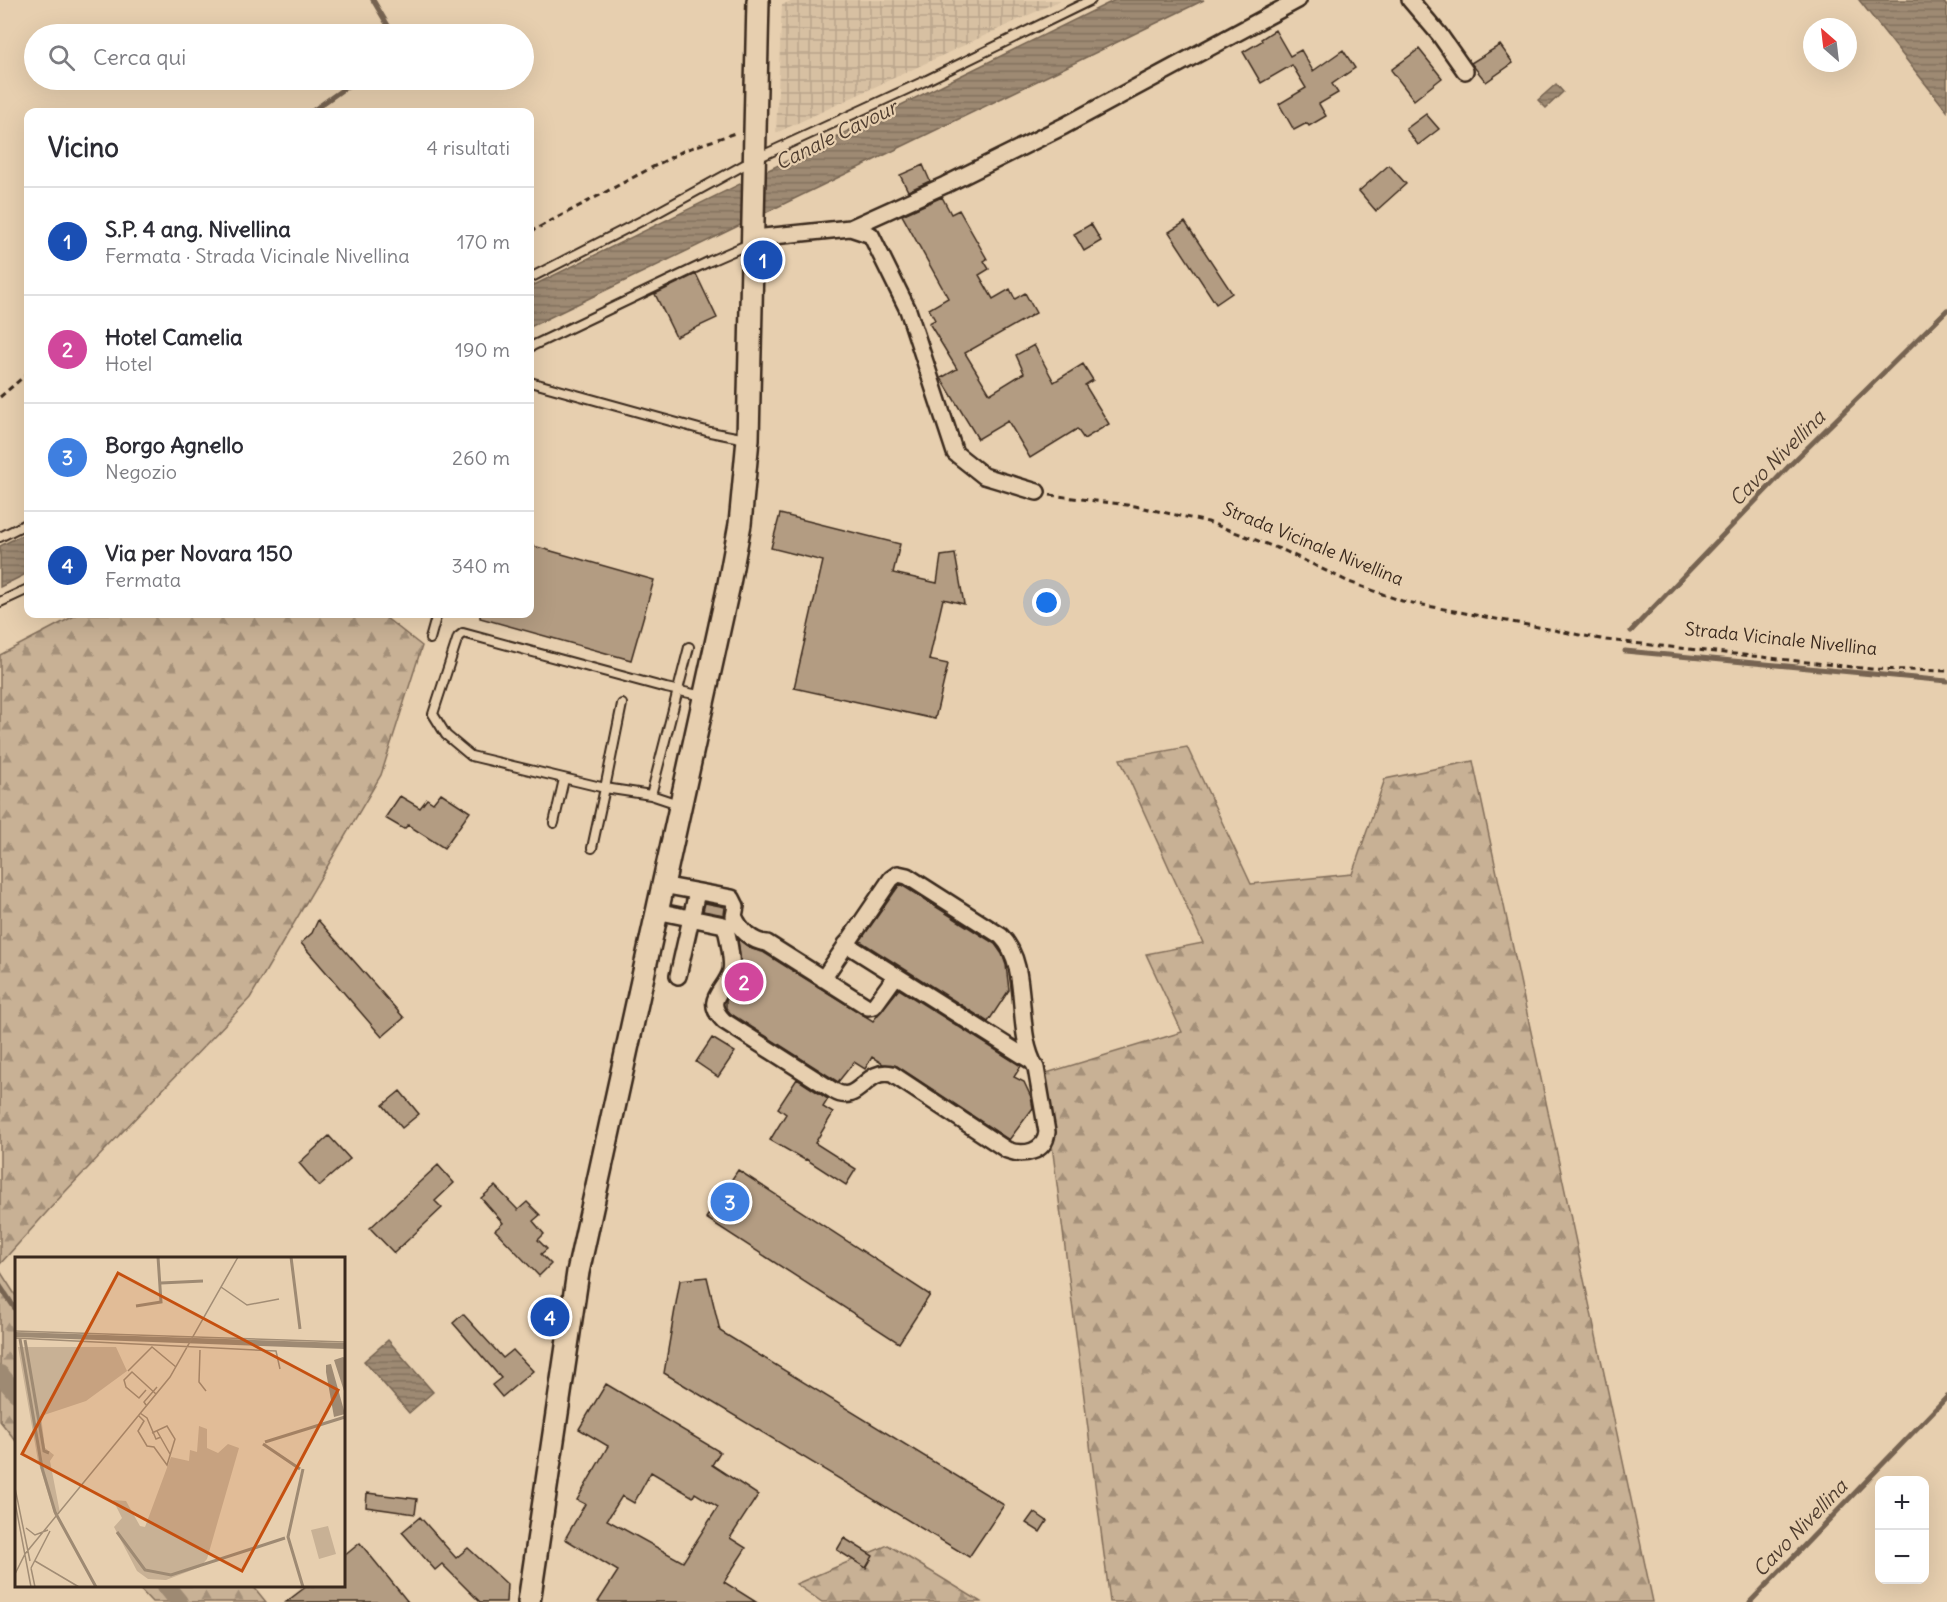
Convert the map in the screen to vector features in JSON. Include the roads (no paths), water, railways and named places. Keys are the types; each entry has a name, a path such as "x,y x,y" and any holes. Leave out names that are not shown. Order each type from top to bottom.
{"street":[{"path":"529,1602 578,1272 728,589 740,524 748,439 758,0"},
{"path":"753,236 764,237 850,228 945,185 1064,126 1298,0"},
{"path":"1410,0 1439,34 1465,71"},
{"path":"850,228 871,236 909,310 955,453 984,476 1037,492"},
{"path":"656,911 724,925 728,931 731,971 714,1003 718,1015 842,1096 855,1092 877,1074 885,1072 892,1074 1007,1150 1020,1155 1041,1146 1046,1138 1036,1068 1023,1028 1022,995 1010,945 1001,936 907,876 898,874 891,879 823,979"},
{"path":"662,885 732,898 736,906 734,916 740,929 761,942 767,943 868,1007 874,1006 895,977"},
{"path":"678,976 697,892"},
{"path":"846,944 1033,1062"}],"lane":[{"path":"534,276 1091,0"},
{"path":"534,345 710,261 753,236"},
{"path":"534,383 710,432 748,439"},
{"path":"0,537 24,525"},
{"path":"0,602 24,591"},
{"path":"430,639 436,618"},
{"path":"679,805 651,795 605,788 471,756 446,735 433,714 458,637 463,633 704,696"},
{"path":"651,795 688,647"},
{"path":"592,848 622,704"},
{"path":"554,824 564,779"}],"waterway":[{"path":"373,0 387,24"},
{"path":"317,108 342,90"},
{"name":"Cavo Nivellina","path":"1631,631 1790,465 1947,310"},
{"name":"Cavo Nivellina","path":"1625,651 1947,681"},
{"name":"Cavo Nivellina","path":"0,1286 15,1308"},
{"path":"0,1374 15,1392"},
{"name":"Cavo Nivellina","path":"1750,1602 1947,1397"},
{"path":"167,1587 179,1602"}],"place":[{"name":"S.P. 4 ang. Nivellina","path":"763,260"},
{"name":"Hotel Camelia","path":"744,982"},
{"name":"Borgo Agnello","path":"730,1202"},
{"name":"Via per Novara 150","path":"550,1317"}],"water label":[{"name":"Canale Cavour","path":"836,135"}]}
